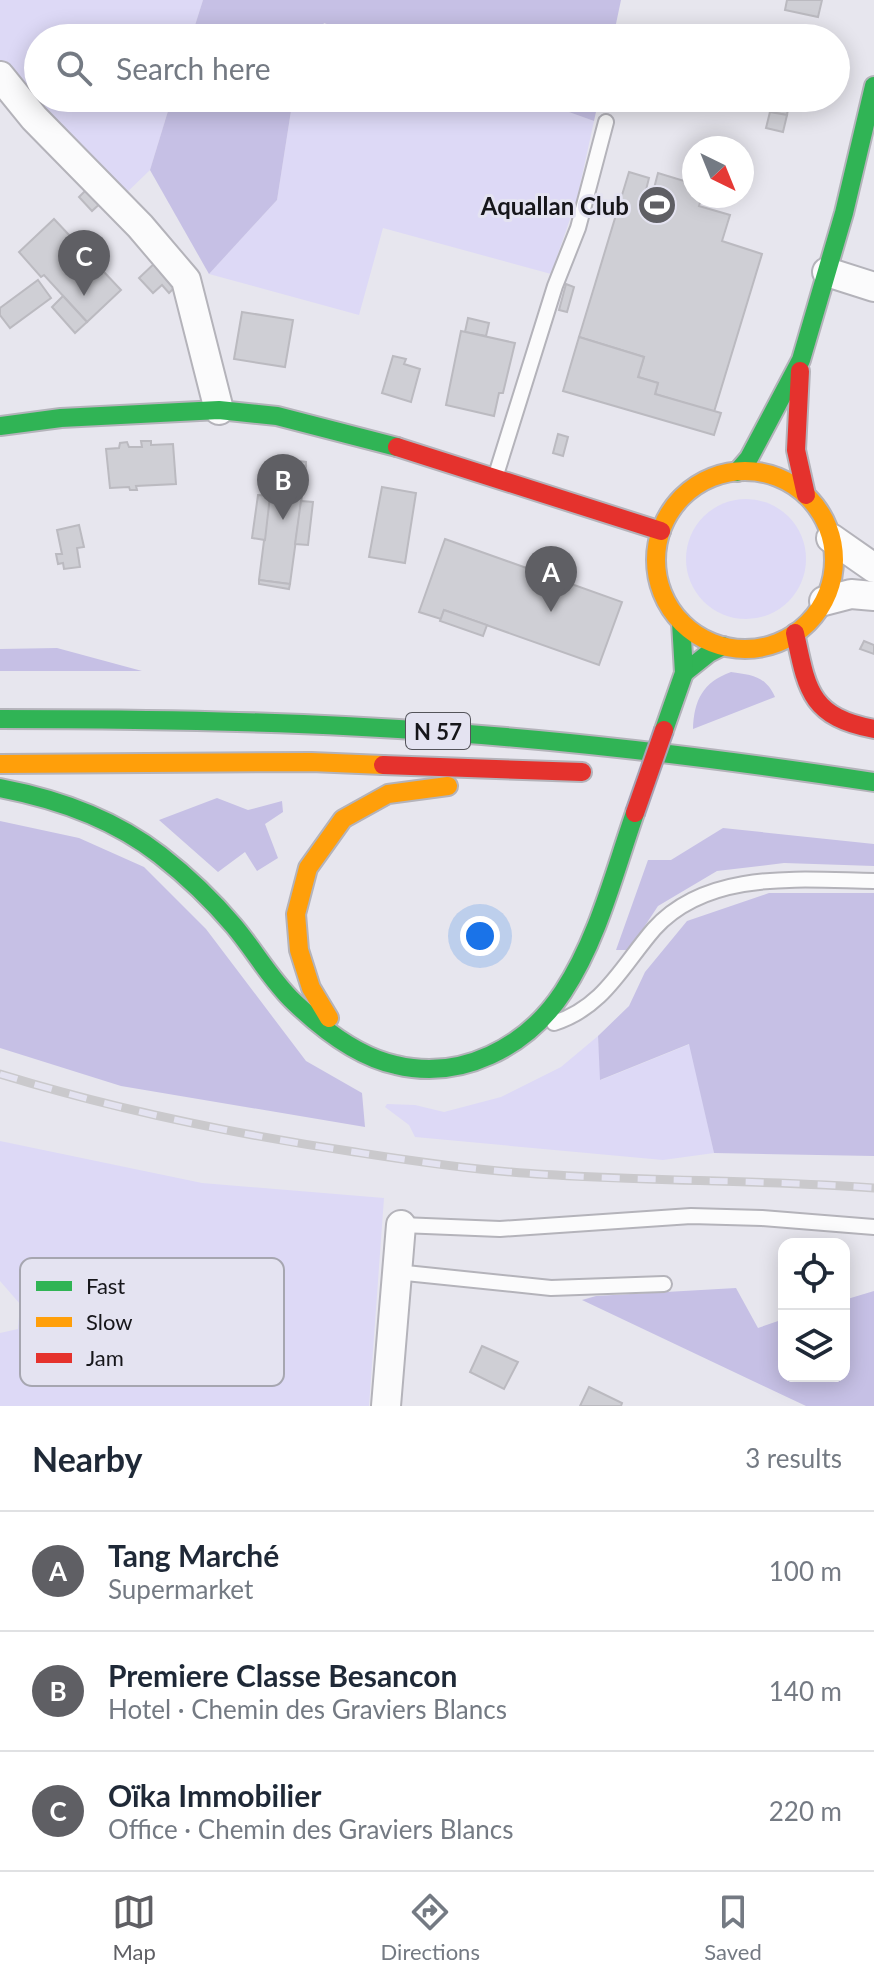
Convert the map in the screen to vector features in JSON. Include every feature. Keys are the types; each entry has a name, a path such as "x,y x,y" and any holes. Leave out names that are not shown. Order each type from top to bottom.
{"main road":[{"path":"737,472 759,442 801,360 827,272 874,86"},
{"path":"801,360 796,450 806,495"},
{"path":"0,426 61,418 219,410 277,416 414,452 661,531"},
{"path":"737,472 774,476 806,495 821,515 831,538 833,569 824,601 812,619 795,633 761,648 723,646 700,637 681,622 666,602 658,579 656,555 661,531 682,497 717,476 737,472"},
{"path":"0,788 75,806 126,830 173,862 213,901 293,1001 340,1038 370,1057 409,1068 448,1069 497,1054 534,1029 562,994 584,951 684,673 681,622"},
{"path":"795,633 805,678 817,703 828,716 840,723 874,729"},
{"path":"684,673 723,646"},
{"name":"N 57","path":"0,719 220,720 413,729 623,747 750,762 874,782"},
{"name":"N 57","path":"0,764 340,762 614,775 669,781"},
{"path":"340,1038 311,988 299,950 296,914 308,868 343,819 388,794 433,787 614,775"}],"street":[{"path":"0,76 24,106"},
{"path":"29,112 140,226 186,280 219,410"},
{"path":"827,272 874,287"},
{"path":"831,538 874,568"},
{"path":"824,601 851,594 874,596"},
{"path":"386,1406 401,1225"}],"lane":[{"path":"495,478 555,286 578,228 606,122"},
{"path":"534,1029 576,1016 616,980 655,928 683,905 726,887 781,880 874,881"},
{"path":"401,1225 500,1229 691,1216 874,1227"},
{"path":"396,1272 551,1288 664,1284"}],"shaded area":[{"path":"0,0 203,0 195,24 24,24 24,100 0,76"},
{"path":"203,0 621,0 616,24 195,24"},
{"path":"36,112 168,112 150,170 122,197"},
{"path":"168,112 291,112 277,200 209,274 150,170"},
{"path":"291,112 569,112 594,121 577,199 551,274 383,228 359,315 209,274 277,200"},
{"path":"569,112 596,112 594,121"},
{"path":"746,499 769,503 789,516 802,536 806,559 802,582 789,602 769,615 746,619 723,615 703,602 690,582 686,559 690,536 703,516 723,503"},
{"path":"57,648 142,671 0,671 0,649"},
{"path":"731,672 763,681 775,697 693,729 695,709 702,693 713,681"},
{"path":"217,798 248,810 282,801 283,812 265,824 278,858 257,871 245,852 218,872 159,820"},
{"path":"0,821 79,838 144,867 206,929 306,1061 362,1093 365,1127 121,1086 0,1048"},
{"path":"723,828 874,844 874,866 784,863 717,871 658,906 629,950 616,950 648,860 671,860"},
{"path":"769,893 874,893 874,1156 714,1153 689,1044 600,1080 598,1036 629,1006 645,972 687,921"},
{"path":"598,1036 601,1080 690,1044 714,1153 663,1160 415,1137 409,1125 385,1107 387,1104 415,1105 444,1112 501,1097 561,1067"},
{"path":"0,1141 202,1183 384,1198 369,1406 0,1406 0,1333 18,1329 20,1304 0,1281"},
{"path":"736,1288 758,1328 778,1321 778,1382 850,1382 850,1298 874,1291 874,1406 806,1406 582,1300 596,1296"}],"building":[{"path":"787,0 822,0 818,17 785,10"},
{"path":"770,112 787,115 783,132 766,128"},
{"path":"629,172 649,178 646,190 653,192 658,173 682,180 682,208 706,208 730,215 722,241 762,254 714,412 655,394 658,383 638,377 644,357 579,337"},
{"path":"90,186 103,201 92,211 79,197"},
{"path":"54,219 121,290 87,322 19,252"},
{"path":"158,260 187,297 181,300 173,289 169,293 162,285 153,293 139,278"},
{"path":"38,280 51,298 10,328 0,315 0,308"},
{"path":"566,284 574,287 567,312 559,310"},
{"path":"63,296 87,322 75,333 52,307"},
{"path":"242,312 293,320 285,367 234,359"},
{"path":"468,318 489,323 486,336 465,332"},
{"path":"461,331 515,343 494,416 446,405"},
{"path":"579,337 644,357 638,377 658,383 655,394 721,413 714,435 563,391"},
{"path":"393,356 406,359 404,364 420,369 411,402 382,393"},
{"path":"558,434 568,437 563,456 553,453"},
{"path":"141,441 151,441 151,445 173,444 176,484 136,486 137,490 130,490 129,487 110,488 106,449 119,448 120,443 127,442 129,447 142,447"},
{"path":"275,458 306,462 306,466 274,462"},
{"path":"274,462 306,466 290,584 259,580"},
{"path":"382,487 416,493 405,563 369,557"},
{"path":"258,495 270,496 265,540 252,538"},
{"path":"301,501 313,502 308,545 295,544"},
{"path":"79,525 84,547 77,548 80,567 64,569 63,563 58,564 56,554 62,554 57,530"},
{"path":"445,539 622,602 599,665 444,610 441,619 419,612"},
{"path":"259,580 290,584 289,589 259,584"},
{"path":"444,610 487,625 483,636 440,621"},
{"path":"864,641 874,645 874,654 860,649"},
{"path":"482,1346 518,1362 504,1389 470,1372"},
{"path":"589,1387 622,1403 621,1406 580,1406"}],"railway":[{"path":"0,1074 176,1120 433,1164 556,1175 874,1188"}],"traffic: fast":[{"path":"737,472 749,458 801,360 844,213 874,86"},
{"path":"0,426 61,418 219,410 277,416 397,447"},
{"path":"664,730 684,673 681,622"},
{"path":"684,673 723,646"},
{"path":"0,719 221,721 441,732 658,752 874,782"},
{"path":"0,788 84,812 142,842 180,871 208,898 234,926 270,975 316,1022 368,1056 420,1069 444,1068 490,1055 531,1029 548,1012 586,950 635,813"}],"traffic: slow":[{"path":"745,471 779,478 808,497 827,526 834,560 827,594 808,623 779,642 745,649 711,642 682,623 663,594 656,560 663,526 682,497 711,478 745,471"},
{"path":"0,764 311,762 383,765"},
{"path":"329,1018 311,988 299,950 296,914 308,868 343,819 388,794 448,786"}],"traffic: jam":[{"path":"800,371 796,450 806,495"},
{"path":"397,447 661,531"},
{"path":"795,633 803,670 815,698 836,717 874,729"},
{"path":"635,813 664,730"},
{"path":"383,765 582,772"}],"place":[{"name":"Aquallan Club","path":"657,205"},
{"name":"Oïka Immobilier","path":"84,296"},
{"name":"Premiere Classe Besancon","path":"283,520"},
{"name":"Tang Marché","path":"551,612"}]}
